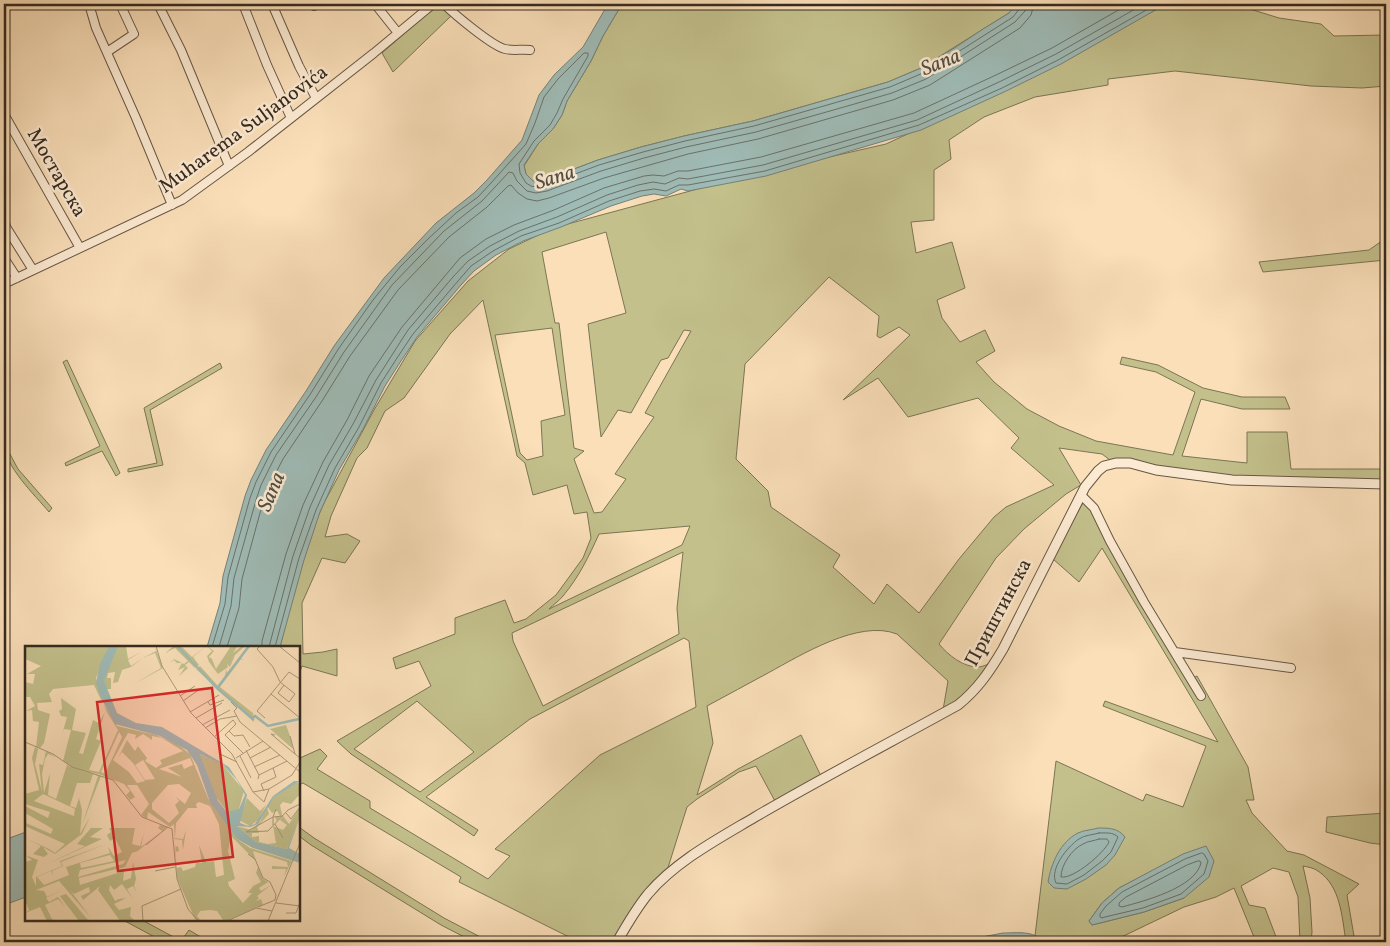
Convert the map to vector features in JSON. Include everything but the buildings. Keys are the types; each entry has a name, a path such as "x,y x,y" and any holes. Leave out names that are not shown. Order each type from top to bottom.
{"street":[{"path":"89,4 96,28 172,205"},
{"path":"107,52 134,34 120,4"},
{"path":"158,4 182,50 230,166"},
{"path":"243,4 267,65 291,118"},
{"path":"272,4 299,66 316,98"},
{"path":"375,4 398,33"},
{"name":"Muharema Suljanovića","path":"4,284 182,200 230,166 433,4"},
{"path":"444,4 497,46 505,49 530,50"},
{"name":"Мостарска","path":"4,114 80,248"},
{"path":"4,190 4,218 6,227 33,270"},
{"path":"4,258 16,278"},
{"name":"Приштинска","path":"617,942 632,915 648,894 666,876 692,856 799,791 958,704 970,695 991,670 1081,495 1091,478 1104,466 1116,462 1130,463 1165,472 1232,480 1386,484"},
{"path":"1081,495 1094,508 1135,587 1201,696"},
{"path":"1175,652 1291,668"}],"shaded area":[{"path":"622,4 1019,4 1009,13 921,68 888,82 753,121 641,147 598,160 545,180 533,181 526,174 524,166 538,144 553,129 562,115 567,101"},
{"path":"1167,4 1234,4 1279,18 1321,24 1334,36 1386,35 1386,86 1362,88 1311,86 1175,71 1108,79 1108,85 1035,97 984,117 949,140 951,159 934,170 934,220 911,222 916,253 952,242 965,288 937,300 942,318 960,342 985,330 995,351 976,362 994,382 1027,409 1059,426 1096,441 1173,455 1195,392 1156,372 1120,364 1122,357 1158,365 1203,388 1242,397 1285,397 1290,409 1242,409 1201,399 1182,456 1247,463 1247,432 1287,432 1291,469 1386,469 1386,481 1248,478 1193,473 1115,459 1110,460 1102,454 1059,448 1081,485 1066,494 1024,529 996,558 939,644 951,656 967,665 980,667 994,661 976,688 943,710 948,681 897,634 882,631 865,631 848,635 813,649 707,706 713,743 697,795 738,769 801,735 821,776 776,803 756,766 739,772 687,807 666,874 615,942 579,942 459,882 461,877 303,783 300,784 300,758 320,749 327,756 317,769 370,801 370,808 488,879 510,856 495,849 600,755 696,707 689,641 684,638 530,719 426,797 478,830 474,836 351,754 337,741 431,686 419,661 396,669 393,658 455,634 455,618 505,600 514,623 526,619 556,595 583,558 591,538 587,512 574,514 567,485 533,495 525,463 517,456 483,300 450,334 404,398 385,411 367,448 357,458 331,516 325,537 347,534 360,541 345,563 322,558 302,603 303,654 337,649 337,676 302,666 300,671 300,646 280,646 303,549 325,501 374,410 415,341 468,281 509,249 553,228 742,177 886,144 942,118","holes":["606,232 626,313 588,324 601,437 618,410 631,413 661,360 668,358 684,330 691,331 645,413 654,417 615,474 626,479 602,512 594,513 574,459 584,451 574,448 559,323 555,323 542,252","829,277 879,316 877,336 880,338 899,327 910,335 843,400 878,378 908,417 978,398 1019,438 1011,448 1054,485 1006,507 994,517 959,559 919,613 887,584 874,604 833,567 840,555 771,507 768,491 736,459 745,364","552,328 565,415 541,421 543,456 527,460 520,453 495,335","690,526 682,545 549,609 561,598 574,581 599,534","683,552 677,608 679,634 543,706 513,641 512,633","417,701 474,752 420,792 354,749"]},
{"path":"436,6 441,6 451,16 393,72 382,53"},
{"path":"1386,238 1386,260 1263,272 1259,262 1369,250"},
{"path":"67,360 120,473 116,476 102,451 66,466 65,463 100,446 63,362"},
{"path":"220,363 222,368 150,410 163,465 128,472 128,469 157,463 144,408"},
{"path":"4,443 18,469 52,508 49,512 29,489 9,461"},
{"path":"1087,502 1189,680 1197,676 1248,767 1254,800 1246,800 1252,813 1287,851 1304,855 1359,884 1347,895 1355,942 1346,942 1339,903 1332,885 1318,871 1303,866 1310,898 1311,942 1300,942 1298,897 1289,872 1273,868 1241,886 1249,905 1265,908 1278,942 1256,942 1234,888 1216,897 1184,907 1111,942 1044,942 1035,936 1056,761 1143,801 1146,794 1183,807 1206,746 1103,706 1105,701 1218,742 1102,548 1079,582 1053,559 1083,503","holes":["1149,873 1184,898 1144,912 1092,925 1089,921 1102,903 1119,888"]},
{"path":"1386,813 1386,845 1326,832 1327,817"},
{"path":"300,828 444,918 490,942 474,942 441,925 300,837"},
{"path":"125,921 144,921 181,941 189,930 209,942 164,942"}],"water":[{"name":"Sana","path":"608,4 622,4 567,101 562,115 553,129 538,144 524,165 526,174 533,181 545,180 598,160 641,147 753,121 888,82 921,68 956,47 1009,13 1016,4 1166,4 1061,64 921,130 766,176 688,191 681,189 666,196 654,194 642,196 611,206 523,241 496,255 474,271 461,285 417,337 385,386 339,470 320,512 304,560 280,646 207,646 220,603 223,576 245,496 266,450 334,346 384,278 436,223 474,193 487,180 522,140 539,95 554,75 583,47"},
{"path":"1098,828 1116,830 1125,837 1115,855 1106,865 1086,879 1067,889 1054,888 1048,882 1051,868 1061,848 1078,833"},
{"path":"25,832 25,897 4,905 4,840"},
{"path":"1206,846 1214,861 1209,877 1184,898 1144,912 1092,925 1089,921 1102,903 1119,888 1183,854"},
{"path":"1003,933 1030,934 1044,942 980,942 982,937"}]}
